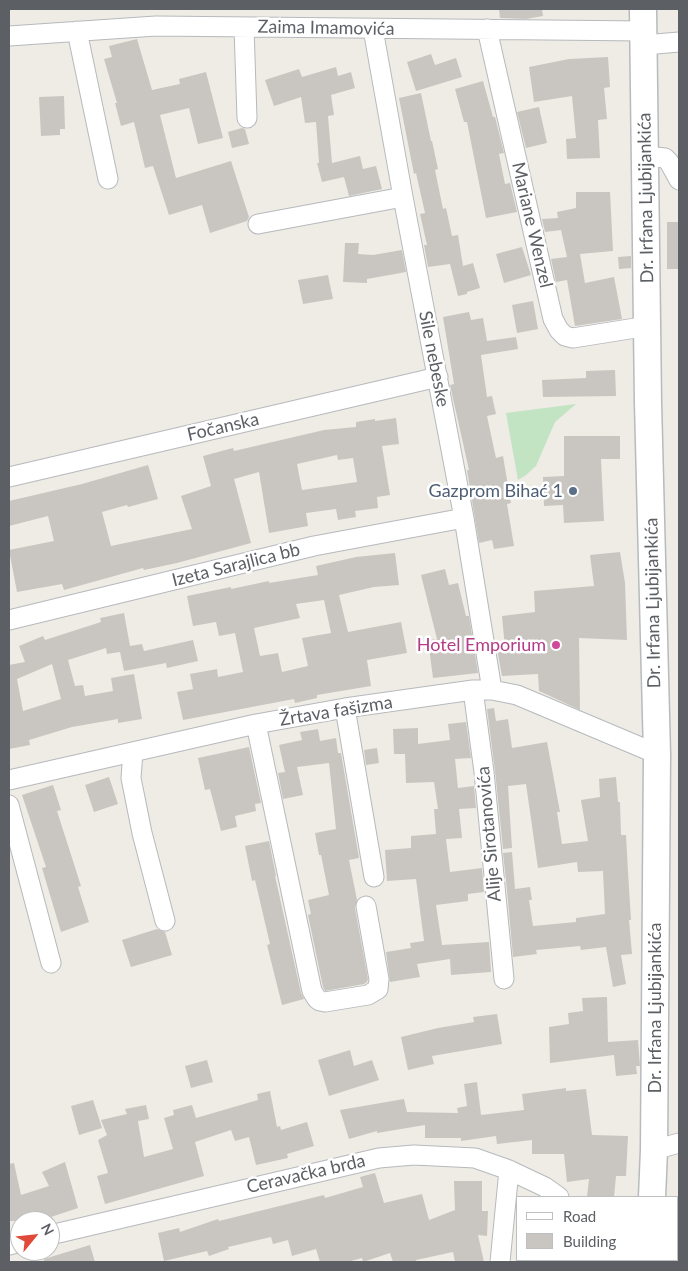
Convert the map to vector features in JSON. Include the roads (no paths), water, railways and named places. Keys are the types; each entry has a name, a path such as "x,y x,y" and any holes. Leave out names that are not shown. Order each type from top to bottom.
{"main road":[{"name":"Dr. Irfana Ljubijankića","path":"644,28 648,403 657,754 652,1196"}],"street":[{"name":"Zaima Imamovića","path":"9,36 156,26 487,30 644,28 679,42"},
{"path":"244,27 247,118"},
{"name":"Sile nebeske","path":"373,29 464,518 482,690"},
{"name":"Mariane Wenzel","path":"487,30 553,320 565,336 573,338 648,326"},
{"path":"77,31 108,179"},
{"path":"646,156 665,158 679,180"},
{"path":"258,224 403,197"},
{"name":"Fočanska","path":"9,477 438,377"},
{"name":"Izeta Sarajlica bb","path":"9,620 314,546 464,518"},
{"name":"Žrtava fašizma","path":"9,780 256,724 344,708 482,690 517,695 657,754"},
{"name":"Alije Sirotanovića","path":"482,690 484,772 504,979"},
{"path":"344,708 374,876"},
{"path":"256,724 312,991 320,1001 325,1002 368,995 378,989 379,979 366,906"},
{"path":"133,752 131,778 142,833 165,921"},
{"path":"9,805 51,963"},
{"path":"654,1150 679,1143"},
{"name":"Ceravačka brda","path":"60,1233 379,1158 414,1155 475,1158 509,1170 544,1187 557,1196"},
{"path":"500,1262 509,1170"}],"place":[{"name":"Gazprom Bihać 1","path":"573,491"},
{"name":"Hotel Emporium","path":"556,645"}]}
